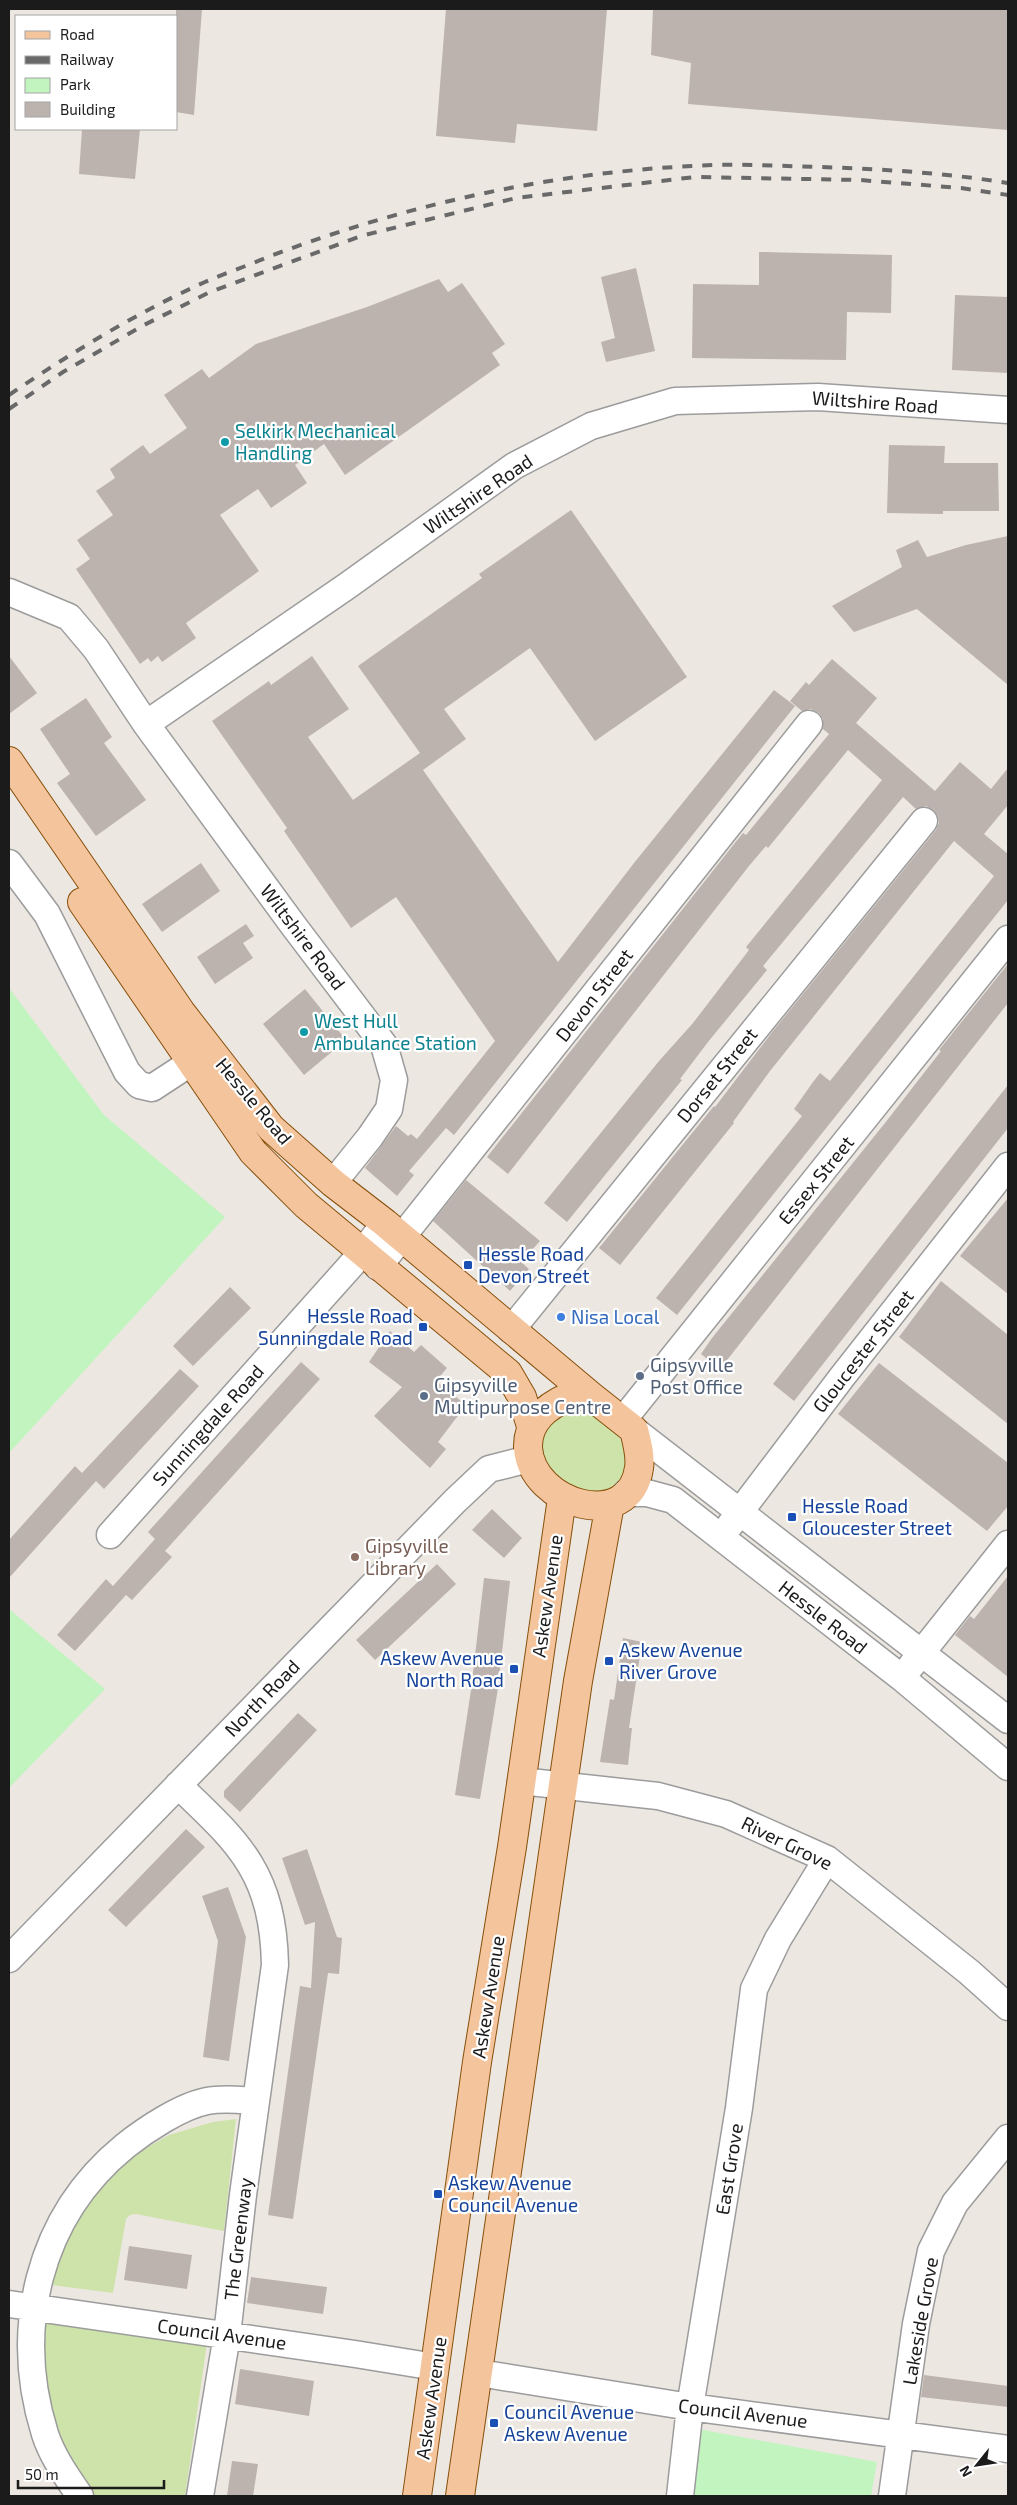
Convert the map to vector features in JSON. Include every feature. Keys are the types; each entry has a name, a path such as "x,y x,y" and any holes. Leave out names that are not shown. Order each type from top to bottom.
{"main road":[{"name":"Hessle Road","path":"9,761 181,1012 201,1056 253,1152 306,1206 508,1373 522,1396 531,1426"},
{"name":"Hessle Road","path":"9,794 201,1056 271,1128 333,1183 393,1230 591,1396"},
{"path":"570,1396 591,1396 629,1425 639,1468 635,1481 618,1499 596,1506 580,1504 562,1498 544,1484 529,1459 528,1442 531,1426 545,1409 570,1396"},
{"name":"Askew Avenue","path":"417,2496 477,2062 562,1498"},
{"path":"460,2496 578,1681 618,1499"}],"street":[{"name":"Wiltshire Road","path":"146,724 347,586 514,466 591,426 675,401 818,396 1008,410"},
{"name":"Wiltshire Road","path":"9,592 69,617 96,649 146,724 293,926 384,1045 394,1080 389,1108 370,1138 333,1183"},
{"name":"Devon Street","path":"393,1230 809,724"},
{"name":"Dorset Street","path":"511,1330 924,821"},
{"path":"9,864 47,914 128,1072 139,1085 152,1088 201,1056"},
{"name":"Essex Street","path":"629,1425 1008,939"},
{"name":"Gloucester Street","path":"721,1537 842,1377 1008,1166"},
{"name":"Sunningdale Road","path":"110,1535 370,1260 393,1230"},
{"name":"Hessle Road","path":"629,1425 1008,1720"},
{"name":"North Road","path":"9,1959 489,1469 529,1459"},
{"name":"Hessle Road","path":"618,1499 647,1493 673,1500 902,1678 1008,1767"},
{"path":"902,1678 1008,1544"},
{"name":"River Grove","path":"521,1780 658,1796 726,1814 827,1859 969,1972 1008,2007"},
{"name":"The Greenway","path":"178,1785 232,1836 248,1858 267,1903 272,1923 275,1965 227,2335 200,2496"},
{"name":"East Grove","path":"680,2496 690,2407 739,2108 754,1989 778,1939 827,1859"},
{"path":"80,2496 58,2463 45,2435 32,2372 30,2346 21,2306 38,2282 58,2227 72,2201 109,2159 136,2137 192,2106 227,2099 256,2101"},
{"name":"Lakeside Grove","path":"892,2496 916,2324 931,2251 955,2203 1008,2138"},
{"name":"Council Avenue","path":"21,2306 227,2335 435,2368"},
{"name":"Council Avenue","path":"479,2373 690,2407 901,2434 1008,2450"}],"green space":[{"path":"9,988 104,1115 225,1217 9,1453"},
{"path":"567,1409 589,1412 600,1417 608,1423 621,1440 627,1461 627,1472 623,1481 615,1489 606,1492 593,1492 570,1488 558,1478 542,1457 539,1445 541,1432 549,1422"},
{"path":"9,1609 105,1689 9,1788"},
{"path":"236,2119 224,2231 136,2214 130,2215 126,2219 113,2293 44,2284 81,2204 129,2158 169,2135 213,2122"},
{"path":"42,2320 207,2343 185,2496 92,2496 65,2453 46,2402"},
{"path":"698,2429 877,2462 871,2496 689,2496"}],"building":[{"path":"176,9 202,9 194,115 178,112 178,15 176,15"},
{"path":"446,9 607,9 597,131 517,124 515,143 436,136"},
{"path":"653,9 1008,9 1008,130 688,104 691,63 651,55"},
{"path":"82,130 140,130 135,179 79,174"},
{"path":"759,252 892,255 891,313 847,312 846,360 692,358 693,284 759,285"},
{"path":"636,268 655,351 606,362 601,342 615,338 601,277"},
{"path":"439,279 448,292 462,283 505,344 492,353 500,365 345,475 324,444 295,465 307,483 271,508 258,489 220,515 259,571 186,623 196,638 162,662 158,656 151,662 148,658 140,664 76,569 90,559 77,540 113,515 96,491 115,478 110,469 143,445 150,454 187,428 164,395 202,369 209,378 256,344 367,307"},
{"path":"955,295 1008,297 1008,373 952,370"},
{"path":"889,445 945,446 944,463 998,463 999,511 943,511 943,514 887,513"},
{"path":"571,510 687,677 595,741 530,648 444,709 466,739 423,770 558,962 634,863 774,690 795,706 454,1135 446,1128 409,1171 414,1175 397,1196 365,1168 396,1126 408,1136 411,1134 417,1139 495,1041 396,897 351,928 284,831 287,828 212,721 269,681 271,685 312,656 349,709 308,737 353,800 420,753 358,666 482,578 479,574"},
{"path":"1008,536 1008,685 917,609 854,632 832,606 902,567 896,550 918,540 927,557 966,545"},
{"path":"9,656 37,693 9,714"},
{"path":"832,659 877,698 856,723 935,791 960,762 991,789 1008,768 1008,805 984,834 1008,854 1008,900 677,1315 656,1298 802,1116 794,1109 820,1073 830,1081 994,876 954,841 770,1071 734,1123 620,1265 599,1248 715,1107 773,1031 936,830 939,823 938,816 934,810 926,806 916,809 903,797 763,966 767,970 708,1042 680,1079 682,1080 567,1222 544,1203 659,1061 693,1023 749,950 746,947 882,780 848,750 768,848 766,846 749,866 508,1174 487,1157 738,839 743,833 746,835 829,734 823,729 823,719 819,713 811,709 802,711 790,701 806,682 809,685"},
{"path":"86,698 112,737 104,743 146,800 96,836 57,783 70,774 40,729"},
{"path":"201,863 220,891 162,932 142,904"},
{"path":"246,924 254,936 243,943 253,958 215,984 197,957"},
{"path":"1008,964 1008,1003 720,1369 701,1354 712,1338 885,1123 941,1051 939,1050"},
{"name":"West Hull Ambulance Station","path":"305,989 346,1040 304,1075 263,1024"},
{"path":"1008,1085 1008,1128 794,1401 773,1384"},
{"path":"466,1180 540,1241 521,1262 529,1269 510,1291 433,1221"},
{"path":"1008,1198 1008,1294 960,1256"},
{"path":"941,1281 1008,1335 1008,1424 899,1337"},
{"path":"230,1287 251,1308 193,1366 173,1346"},
{"name":"Gipsyville Multipurpose Centre","path":"390,1331 414,1352 421,1345 447,1368 436,1381 466,1405 438,1442 446,1449 430,1468 374,1416 402,1387 369,1362"},
{"path":"301,1362 320,1379 165,1551 172,1557 132,1600 126,1595 75,1651 57,1635 106,1579 113,1586 155,1539 148,1532"},
{"path":"879,1363 1008,1463 1008,1506 987,1531 838,1414"},
{"path":"180,1369 199,1386 104,1489 96,1481 9,1578 9,1540 75,1466 82,1473"},
{"path":"492,1509 522,1538 504,1558 472,1530"},
{"path":"437,1564 456,1584 375,1660 356,1640"},
{"path":"1008,1576 1008,1677 955,1635 970,1616 974,1619"},
{"path":"484,1578 510,1581 498,1688 480,1799 455,1795 471,1690"},
{"path":"623,1638 642,1642 629,1728 632,1728 628,1765 600,1762 610,1699 614,1700"},
{"path":"298,1713 317,1730 240,1812 224,1797 224,1791"},
{"path":"186,1829 205,1847 126,1927 108,1910"},
{"path":"307,1849 337,1937 342,1938 339,1974 328,1973 293,2219 268,2215 300,1986 311,1988 315,1922 305,1925 282,1858"},
{"path":"228,1887 246,1937 229,2061 203,2057 218,1941 202,1896"},
{"path":"129,2246 192,2255 187,2289 124,2280"},
{"path":"251,2277 327,2287 323,2314 247,2303"},
{"path":"240,2369 314,2381 309,2416 235,2404"},
{"path":"924,2375 1008,2386 1008,2407 921,2397"},
{"path":"232,2461 258,2464 253,2496 227,2496"}],"railway":[{"path":"9,395 129,320 213,279 320,238 424,207 478,195 531,184 585,176 639,170 725,165 891,170 1008,183"},
{"path":"9,409 63,372 144,325 210,292 361,236 516,198 695,177 860,180 961,188 1008,195"}],"place":[{"name":"Selkirk Mechanical Handling","path":"225,442"},
{"name":"West Hull Ambulance Station","path":"304,1032"},
{"name":"Hessle Road Devon Street","path":"468,1265"},
{"name":"Nisa Local","path":"561,1317"},
{"name":"Hessle Road Sunningdale Road","path":"423,1327"},
{"name":"Gipsyville Post Office","path":"640,1376"},
{"name":"Gipsyville Multipurpose Centre","path":"424,1396"},
{"name":"Hessle Road Gloucester Street","path":"792,1517"},
{"name":"Gipsyville Library","path":"355,1557"},
{"name":"Askew Avenue River Grove","path":"609,1661"},
{"name":"Askew Avenue North Road","path":"514,1669"},
{"name":"Askew Avenue Council Avenue","path":"438,2194"},
{"name":"Council Avenue Askew Avenue","path":"494,2423"}]}
